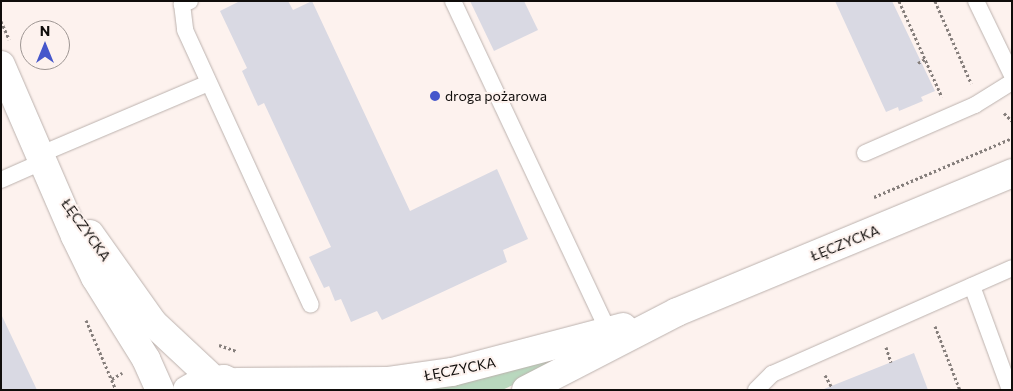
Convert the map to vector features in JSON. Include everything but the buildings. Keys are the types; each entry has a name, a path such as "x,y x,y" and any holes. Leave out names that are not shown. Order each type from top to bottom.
{"main road":[{"name":"ŁĘCZYCKA","path":"7,56 43,157 95,277 146,359 160,390"},
{"name":"ŁĘCZYCKA","path":"526,390 677,312 1012,173"},
{"name":"ŁĘCZYCKA","path":"58,191 153,323 232,384 387,381 452,372 677,312"},
{"path":"187,390 232,384"}],"lane":[{"path":"190,1 182,4 186,30 208,83 311,305"},
{"path":"453,1 608,331"},
{"path":"976,1 1012,75"},
{"path":"865,153 975,105 1012,82"},
{"path":"1,180 43,157 208,83"},
{"path":"756,390 772,374 1012,268"},
{"path":"972,286 1010,390"}],"path":[{"path":"899,1 945,105"},
{"path":"934,1 973,87 979,84"},
{"path":"1,21 7,56"},
{"path":"918,63 925,59"},
{"path":"866,201 1012,138"},
{"path":"933,320 960,390"},
{"path":"211,341 244,354"},
{"path":"884,342 891,362"}],"green space":[{"path":"571,352 542,372 502,390 405,390"}],"place":[{"name":"droga pożarowa","path":"435,96"}]}
